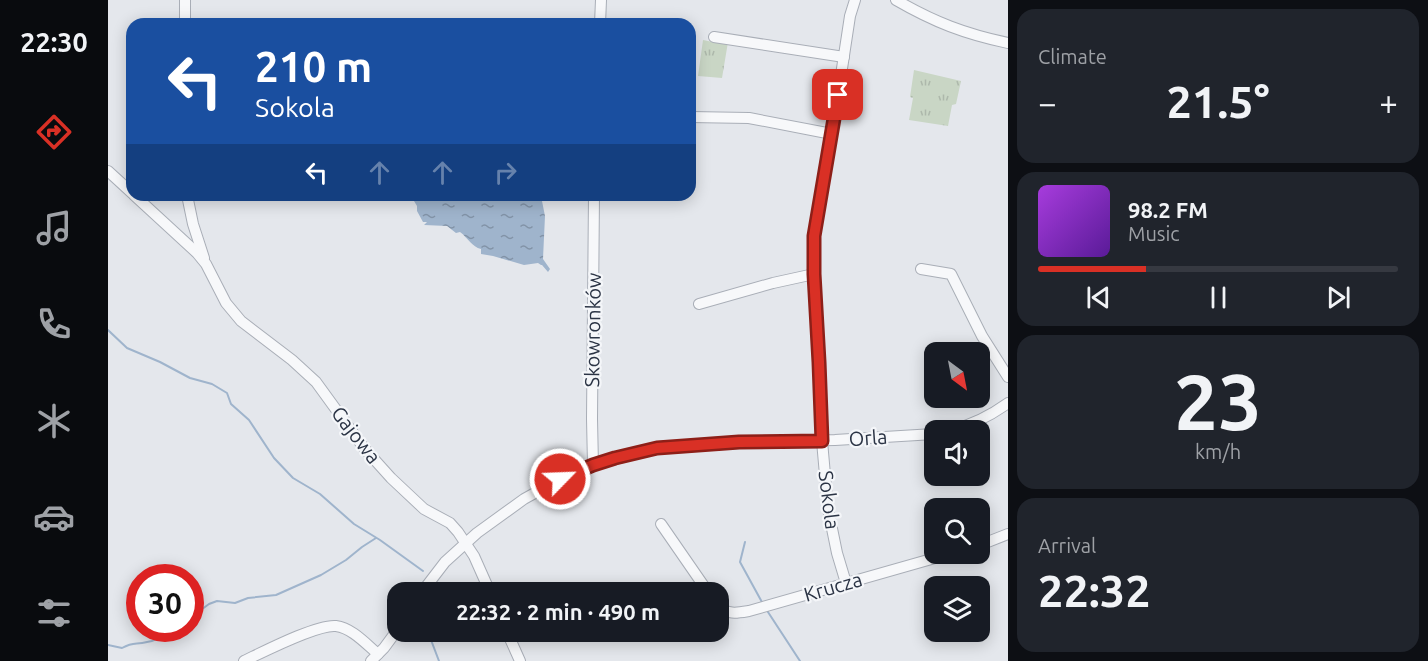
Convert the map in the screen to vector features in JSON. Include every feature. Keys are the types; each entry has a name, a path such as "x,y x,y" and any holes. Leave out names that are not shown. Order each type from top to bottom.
{"street":[{"path":"185,0 185,18"},
{"path":"600,18 601,0"},
{"name":"Sokola","path":"846,583 828,509 822,441 814,236 850,16 855,0"},
{"path":"896,0 921,15 955,29 1008,43"},
{"path":"714,37 844,57"},
{"path":"696,117 749,118 832,134"},
{"path":"108,171 126,188"},
{"path":"140,201 206,264"},
{"path":"188,201 206,264"},
{"name":"Skowronków","path":"593,465 594,201"},
{"name":"Gajowa","path":"206,264 226,303 246,327 307,372 364,448 391,478 424,509 450,523 474,556 486,582"},
{"path":"921,269 951,274 982,336 1008,377"},
{"path":"699,304 814,274"},
{"path":"980,420 992,415 1008,403"},
{"name":"Orla","path":"465,542 524,499 560,479 593,465 657,448 739,442 822,441 924,435"},
{"path":"661,524 701,582"},
{"path":"990,541 1008,534"},
{"path":"430,582 448,558 465,542"},
{"name":"Krucza","path":"729,613 732,614 764,606 924,561"},
{"path":"244,661 318,628 336,626 353,633 375,658 388,642"},
{"path":"511,642 520,661"}],"green space":[{"path":"703,40 728,42 722,78 698,76"},
{"path":"914,70 961,81 956,104 952,105 948,126 909,120"}],"water":[{"path":"414,201 542,201 545,216 543,259 550,269 548,272 538,263 524,265 481,254 481,249 460,232 456,233 447,226 424,225 427,222 423,222"}],"waterway":[{"path":"108,330 127,348 190,378 212,384 227,393 231,404 249,420 274,458 293,478 320,494 354,524 423,571"},
{"path":"204,608 217,601 235,603 248,598 276,595 321,575 376,538"},
{"path":"745,542 740,562 763,604"},
{"path":"766,609 800,661"},
{"path":"108,645 122,648 146,642"},
{"path":"432,642 439,661"}],"route":[{"path":"560,479 593,465 657,448 739,442 822,441 814,236 838,95"}]}
